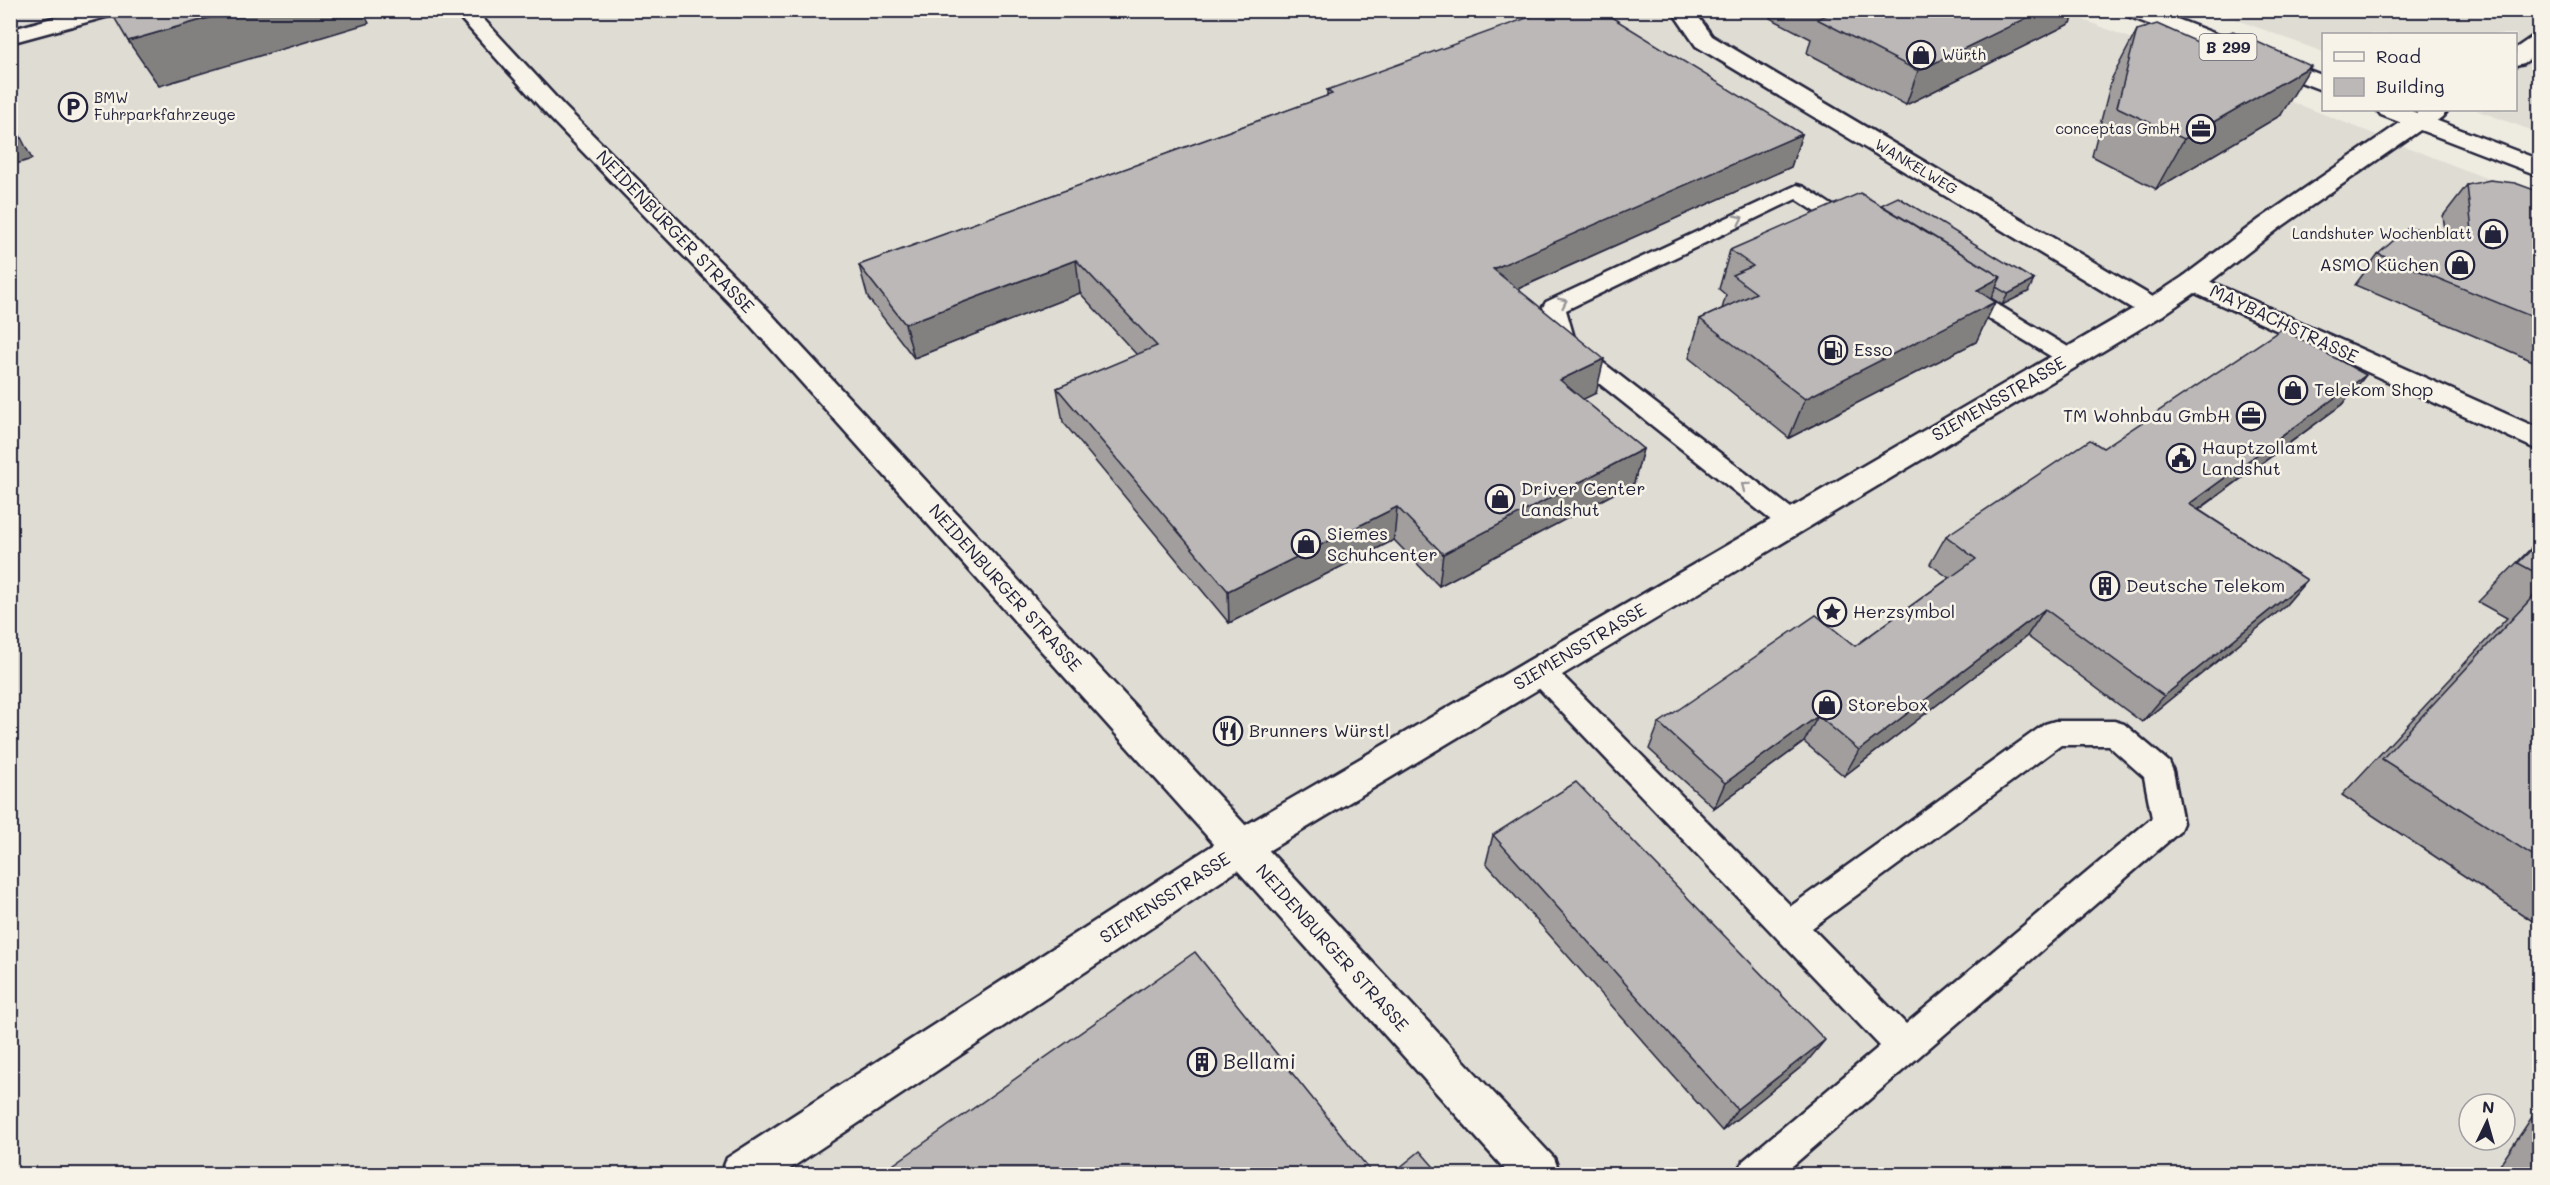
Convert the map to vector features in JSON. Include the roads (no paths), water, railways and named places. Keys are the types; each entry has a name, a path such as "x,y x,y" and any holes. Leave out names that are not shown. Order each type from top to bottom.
{"street":[{"path":"10,37 105,10"},
{"name":"NEIDENBURGER STRASSE","path":"463,10 556,111 752,310 1538,1174"},
{"name":"B 299","path":"2133,10 2322,83"},
{"name":"WANKELWEG","path":"1687,17 1704,41 2153,309"},
{"path":"2517,57 2540,42"},
{"path":"2397,111 2427,115 2540,169"},
{"name":"SIEMENSSTRASSE","path":"743,1174 1240,848 2153,309 2193,282 2269,224 2427,115"},
{"name":"MAYBACHSTRASSE","path":"2193,282 2540,441"}],"lane":[{"path":"1791,522 1564,344 1554,307 1797,191 1870,238"},
{"path":"1940,280 2070,358"},
{"path":"1540,671 1904,1047"},
{"path":"1755,1174 2168,823 2158,771 2114,733 2055,733 1789,926"}],"place":[{"name":"Würth","path":"1921,55"},
{"name":"BMW Fuhrparkfahrzeuge","path":"73,107"},
{"name":"conceptas GmbH","path":"2201,129"},
{"name":"Landshuter Wochenblatt","path":"2493,234"},
{"name":"ASMO Küchen","path":"2460,265"},
{"name":"Esso","path":"1833,350"},
{"name":"Telekom Shop","path":"2293,390"},
{"name":"TM Wohnbau GmbH","path":"2251,416"},
{"name":"Hauptzollamt Landshut","path":"2181,458"},
{"name":"Driver Center Landshut","path":"1500,499"},
{"name":"Siemes Schuhcenter","path":"1306,544"},
{"name":"Deutsche Telekom","path":"2105,586"},
{"name":"Herzsymbol","path":"1832,612"},
{"name":"Storebox","path":"1827,705"},
{"name":"Brunners Würstl","path":"1228,731"},
{"name":"Bellami","path":"1202,1062"}]}
